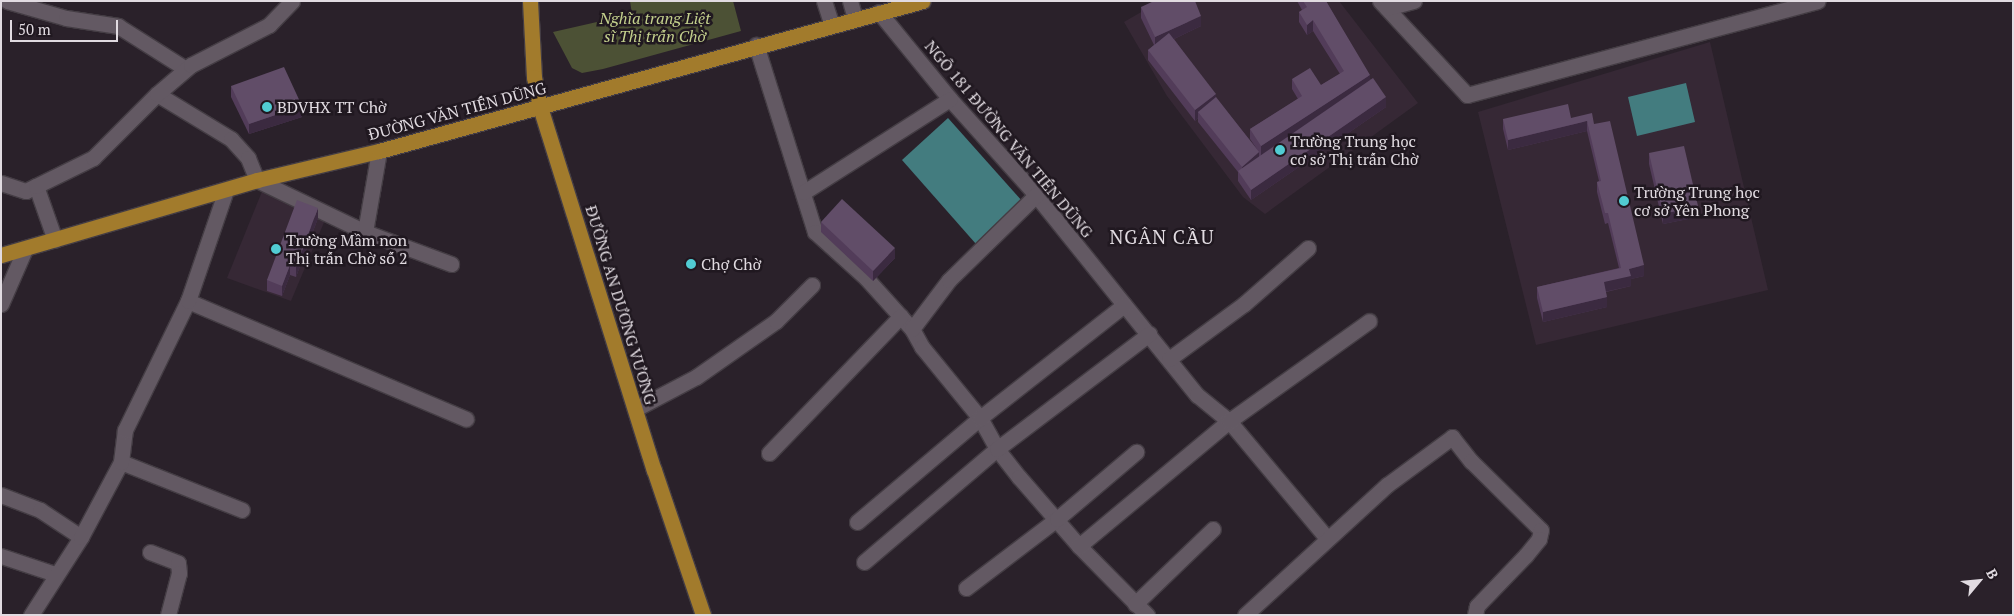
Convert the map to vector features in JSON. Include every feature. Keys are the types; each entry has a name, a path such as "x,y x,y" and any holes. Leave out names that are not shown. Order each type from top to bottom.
{"main road":[{"name":"ĐƯỜNG AN DƯƠNG VƯƠNG","path":"530,1 534,77 540,107 635,409 703,615"},
{"name":"ĐƯỜNG VĂN TIẾN DŨNG","path":"1,255 257,180 379,151 756,45 922,1"}],"street":[{"path":"7,1 66,18 118,26 186,69"},
{"path":"1,183 26,191 93,158 157,94 186,69 269,25 292,1"},
{"path":"824,1 832,26"},
{"path":"850,1 855,18"},
{"path":"1384,5 1414,1"},
{"path":"1384,5 1466,95 1818,1"},
{"name":"NGÕ 181 ĐƯỜNG VĂN TIẾN DŨNG","path":"880,12 950,99 1036,195 1197,396 1229,421 1327,538"},
{"path":"756,45 804,192 815,232 866,278 901,316 912,329 922,347 980,418 997,449 1078,546 1147,615"},
{"path":"157,94 230,139 248,158 257,180 365,232 451,264"},
{"path":"804,192 950,99"},
{"path":"365,232 379,151"},
{"path":"36,186 55,240"},
{"path":"30,615 55,574 81,537 121,462 125,430 188,301 226,190"},
{"path":"912,329 949,280 1036,195"},
{"path":"1169,359 1244,304 1308,248"},
{"path":"1,304 24,249"},
{"path":"635,409 696,377 776,321 812,285"},
{"path":"188,301 466,419"},
{"path":"857,522 980,418 1124,306"},
{"path":"769,453 901,316"},
{"path":"1078,546 1229,421 1369,321"},
{"path":"864,562 997,449 1149,334"},
{"path":"1245,615 1387,485 1452,437 1471,461 1541,530 1539,539 1477,606 1475,615"},
{"path":"966,588 1057,519 1136,452"},
{"path":"121,462 242,510"},
{"path":"1,494 40,510 81,537"},
{"path":"1135,604 1213,529"},
{"path":"150,552 178,563 179,573 168,615"},
{"path":"1,556 55,574"}],"shaded area":[{"name":"Trường Trung học cơ sở Thị trấn Chờ","path":"1154,1 1339,1 1418,103 1265,214 1243,197 1167,96 1124,22 1155,4"},
{"name":"Trường Trung học cơ sở Yên Phong","path":"1710,42 1768,290 1536,345 1478,112"},
{"name":"Trường Mầm non Thị trấn Chờ số 2","path":"263,189 325,220 291,301 227,278"}],"green space":[{"name":"Nghĩa trang Liệt sĩ Thị trấn Chờ","path":"630,1 733,1 741,31 603,69 582,73 572,68 553,32 632,14"}],"water":[{"path":"1686,83 1695,122 1637,136 1628,97"},
{"path":"948,118 1023,202 976,244 902,160"}],"building":[{"path":"1154,1 1195,1 1201,16 1155,37 1141,7"},
{"path":"1303,1 1326,1 1370,75 1261,146 1250,129 1302,96 1292,79 1310,68 1321,85 1344,71 1313,20 1307,25 1299,12 1307,7"},
{"path":"1169,33 1216,94 1195,110 1148,50"},
{"name":"BDVHX TT Chờ","path":"284,67 302,106 249,124 231,86"},
{"path":"1373,78 1386,97 1251,190 1238,171"},
{"path":"1216,97 1259,152 1242,167 1198,112"},
{"path":"1568,104 1571,118 1592,113 1594,124 1610,121 1644,265 1629,269 1631,276 1604,282 1607,297 1543,312 1537,287 1621,268 1608,213 1605,213 1597,182 1601,181 1587,121 1508,140 1503,119"},
{"path":"1684,146 1698,206 1663,214 1649,153"},
{"path":"842,199 895,248 873,271 821,222"},
{"path":"297,200 318,208 296,267 290,265 282,286 267,280"}],"place":[{"name":"BDVHX TT Chờ","path":"267,107"},
{"name":"Trường Trung học cơ sở Thị trấn Chờ","path":"1280,150"},
{"name":"Trường Trung học cơ sở Yên Phong","path":"1624,201"},
{"name":"Trường Mầm non Thị trấn Chờ số 2","path":"276,249"},
{"name":"Chợ Chờ","path":"691,264"}],"district":[{"name":"NGÂN CẦU","path":"1162,237"}]}
